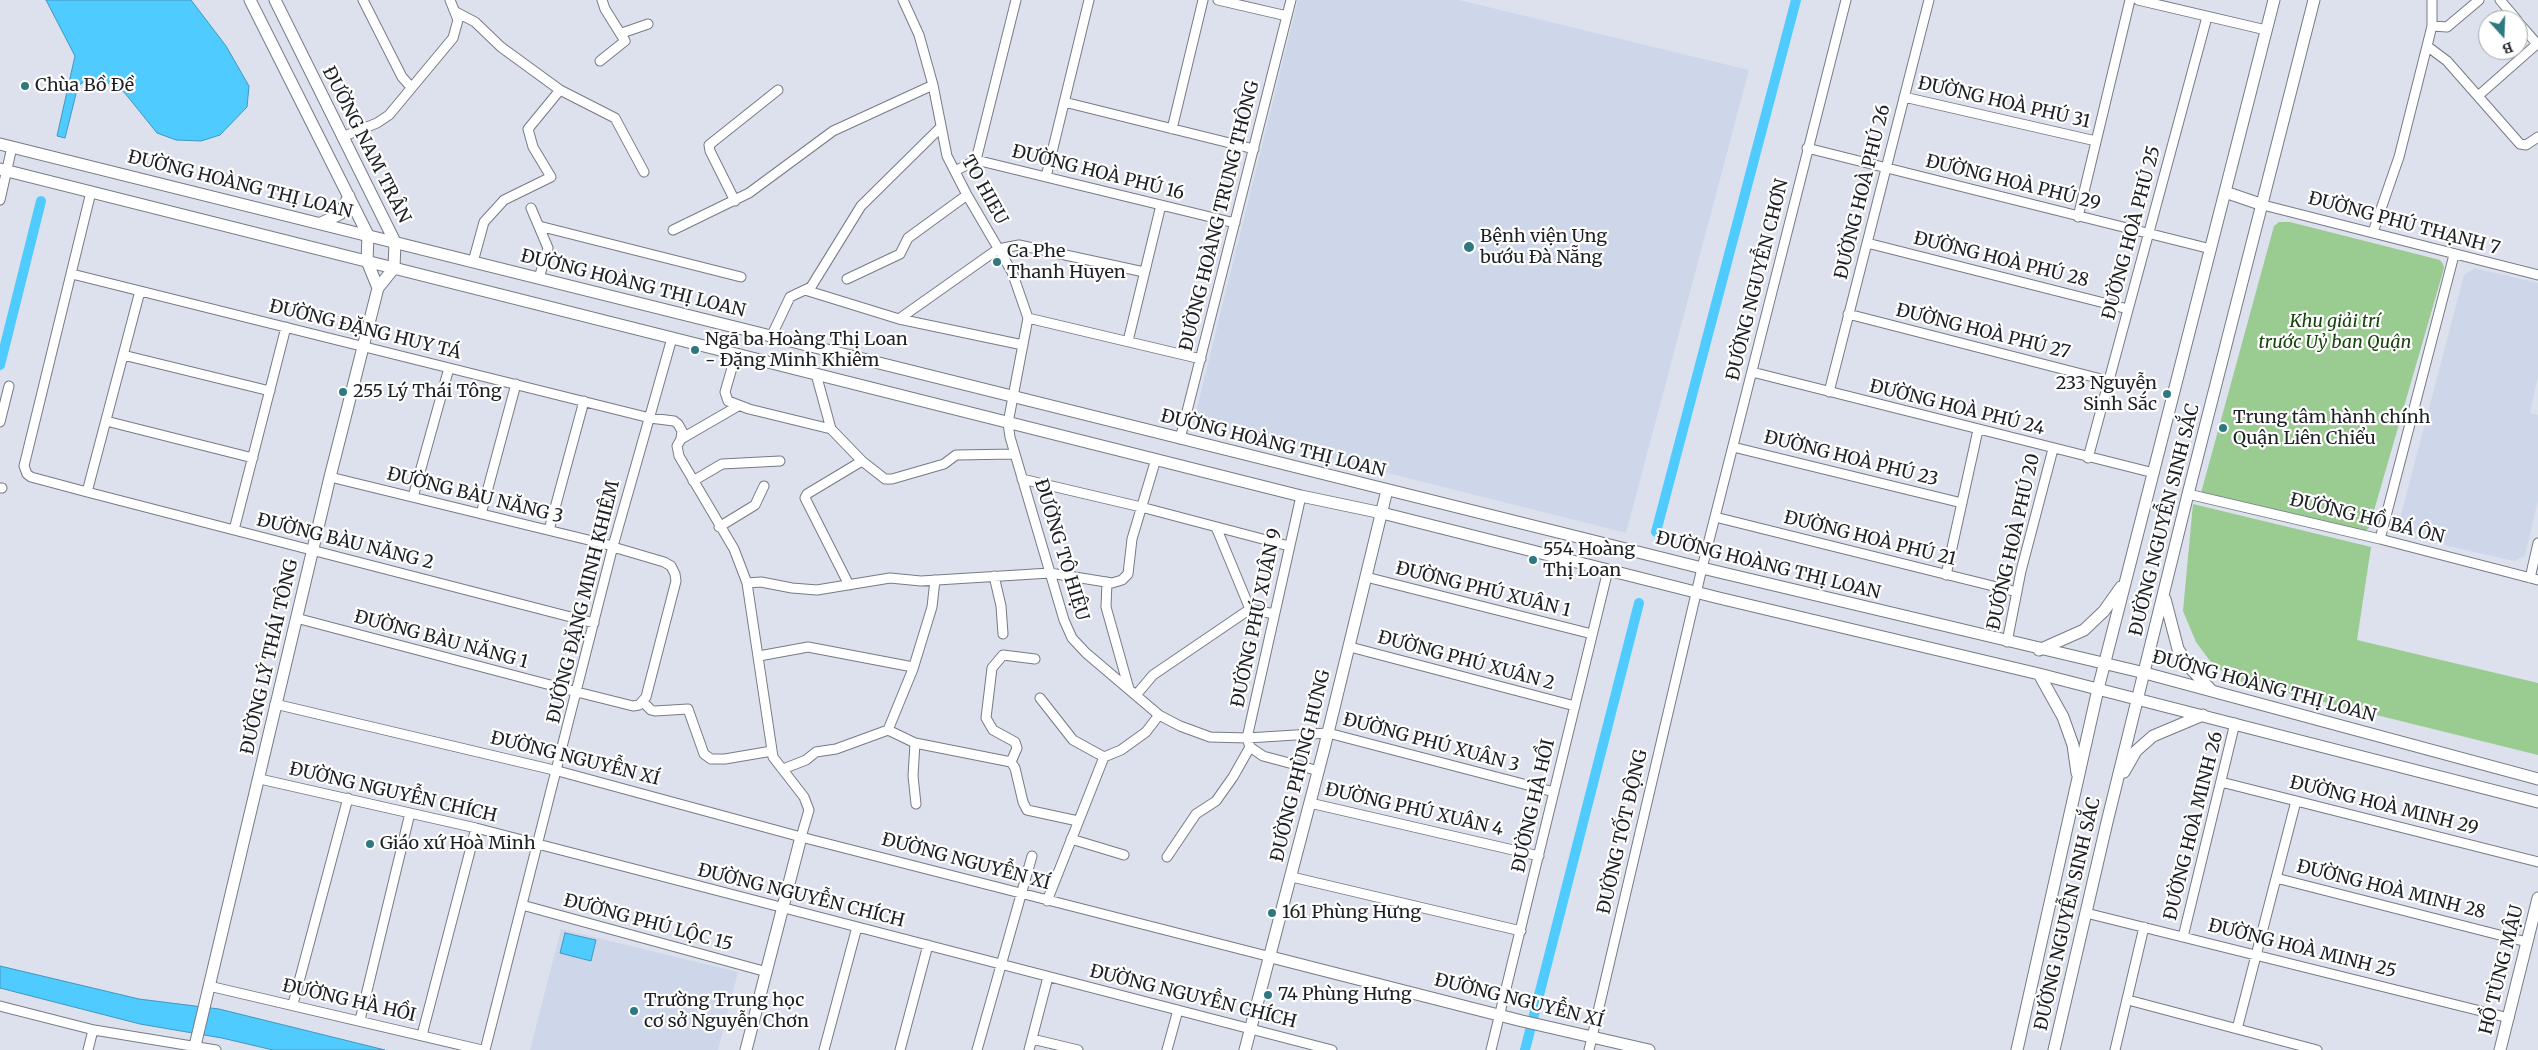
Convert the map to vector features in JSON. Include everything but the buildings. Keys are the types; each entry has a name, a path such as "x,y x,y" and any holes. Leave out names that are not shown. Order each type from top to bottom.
{"main road":[{"path":"250,0 368,235 367,261 378,288 394,268"},
{"name":"ĐƯỜNG NAM TRÂN","path":"275,0 395,242 394,268"},
{"name":"ĐƯỜNG NGUYỄN SINH SẮC","path":"2017,1050 2104,664 2274,0"},
{"name":"ĐƯỜNG NGUYỄN SINH SẮC","path":"2054,1050 2117,782 2188,494 2314,0"},
{"name":"ĐƯỜNG HOÀNG THỊ LOAN","path":"6,145 1013,398 1702,568 2145,674 2538,779"},
{"path":"3,170 1300,496 1382,513 1696,592 2039,674 2538,802"},
{"path":"2225,192 2263,205"},
{"path":"321,223 340,214 349,196"},
{"name":"ĐƯỜNG LÝ THÁI TÔNG","path":"193,1045 260,778 312,550 378,288"},
{"name":"ĐƯỜNG PHÙNG HƯNG","path":"1245,1050 1319,771 1387,490"},
{"path":"2039,650 2084,630 2104,611 2126,579"},
{"path":"2164,595 2178,649 2190,668 2214,692"},
{"path":"2039,674 2063,717 2073,745 2078,782"},
{"path":"2117,782 2136,752 2153,736 2203,715"},
{"path":"746,1050 800,837"},
{"name":"HỒ TÙNG MẬU","path":"2500,1050 2538,898"},
{"name":"ĐƯỜNG NGUYỄN XÍ","path":"1271,957 1501,1016 1649,1050"}],"street":[{"path":"363,0 402,77 411,87"},
{"path":"342,137 383,119 453,38 458,20 450,0"},
{"path":"600,61 625,41 622,33 605,9 602,0"},
{"name":"TO HIEU","path":"903,0 919,35 933,85 947,156 1020,291 1028,318 1008,422"},
{"path":"955,171 976,160 1016,0"},
{"path":"1046,177 1089,0"},
{"path":"1172,129 1203,0"},
{"path":"1218,0 1287,16"},
{"name":"ĐƯỜNG HOÀNG TRUNG THÔNG","path":"1180,439 1292,0"},
{"name":"ĐƯỜNG NGUYỄN CHƠN","path":"1696,592 1846,0"},
{"name":"ĐƯỜNG HOÀ PHÚ 26","path":"1829,392 1929,0"},
{"path":"2078,217 2130,0"},
{"path":"2138,0 2266,30"},
{"path":"2373,232 2399,157 2432,26 2432,0"},
{"path":"2432,26 2447,27 2479,0"},
{"path":"2500,0 2508,10"},
{"path":"456,12 475,22 501,48 560,90 615,118 644,172"},
{"name":"ĐƯỜNG HOÀ PHÚ 25","path":"2088,458 2207,17"},
{"path":"622,33 648,24"},
{"path":"2478,96 2538,44 2528,33"},
{"path":"2427,46 2447,61 2520,144 2525,146 2536,139"},
{"path":"673,230 735,201 765,182 833,131 933,85"},
{"path":"473,262 484,222 489,216 504,200 551,177 533,147 528,129 560,90"},
{"path":"735,201 710,152 709,144 778,90"},
{"name":"ĐƯỜNG HOÀ PHÚ 31","path":"1904,97 2096,141"},
{"path":"1064,102 1254,149"},
{"path":"771,337 790,297 811,287 862,206 941,127"},
{"path":"0,200 6,145"},
{"name":"ĐƯỜNG HOÀ PHÚ 29","path":"1807,148 2211,249"},
{"name":"ĐƯỜNG HOÀ PHÚ 16","path":"976,160 1235,223"},
{"path":"72,274 91,192"},
{"path":"846,279 900,254 908,238 967,195"},
{"path":"1128,342 1161,205"},
{"name":"ĐƯỜNG PHÚ THẠNH 7","path":"2263,205 2538,275"},
{"path":"531,208 548,248 539,278"},
{"path":"539,226 741,277"},
{"name":"ĐƯỜNG HOÀ PHÚ 28","path":"1867,243 2128,309"},
{"path":"899,319 998,249 1019,245 1144,272"},
{"path":"2380,539 2454,255"},
{"name":"ĐƯỜNG ĐẶNG HUY TÁ","path":"72,274 650,418 674,421 682,431 681,439"},
{"name":"ĐƯỜNG BÀU NĂNG 2","path":"72,274 25,470 31,477 594,622"},
{"path":"805,290 899,319 1023,345"},
{"path":"87,492 140,291"},
{"name":"ĐƯỜNG HOÀ PHÚ 27","path":"1848,314 2109,381"},
{"path":"1028,318 1201,358"},
{"path":"234,530 286,327"},
{"name":"ĐƯỜNG ĐẶNG MINH KHIÊM","path":"483,1050 558,771 613,546 672,338"},
{"path":"736,354 725,392 728,401 738,406 831,429"},
{"path":"123,355 270,391"},
{"path":"413,497 449,368"},
{"name":"ĐƯỜNG HOÀ PHÚ 24","path":"1752,372 2088,458 2154,473"},
{"path":"816,374 831,429 862,462 880,476 892,479 944,464 956,455 1015,454"},
{"path":"481,514 516,384"},
{"path":"0,422 9,386"},
{"path":"549,530 584,401"},
{"path":"738,406 681,439 677,450 719,527 734,549 747,583 772,751 775,762 783,769 807,803 808,818 800,837"},
{"path":"106,420 253,458"},
{"name":"ĐƯỜNG TÔ HIỆU","path":"1008,422 1022,479 1064,620 1072,638 1159,715 1180,726 1210,737 1249,742 1328,733"},
{"path":"1946,574 1978,430"},
{"name":"ĐƯỜNG HOÀ PHÚ 23","path":"1733,447 1962,504"},
{"name":"ĐƯỜNG HOÀ PHÚ 20","path":"2007,642 2017,592 2053,449"},
{"path":"747,583 761,582 803,590 890,578 935,580 1050,573 1107,582 1122,580 1128,574 1132,539 1156,459"},
{"path":"693,481 722,464 780,461"},
{"path":"849,585 805,498 807,494 862,462"},
{"name":"ĐƯỜNG BÀU NĂNG 3","path":"330,477 613,546 664,562 670,566 675,574 676,581 643,702"},
{"path":"1022,479 1141,507 1290,546"},
{"path":"719,527 755,505 764,486"},
{"name":"ĐƯỜNG HỒ BÁ ÔN","path":"2188,494 2380,539 2534,579"},
{"name":"ĐƯỜNG PHÚ XUÂN 9","path":"1167,857 1196,814 1216,800 1233,777 1249,742 1274,614 1300,496"},
{"name":"ĐƯỜNG HOÀ PHÚ 21","path":"1715,517 2017,592"},
{"path":"1216,526 1250,609"},
{"path":"2534,579 2538,542"},
{"name":"ĐƯỜNG HÀ HỒI","path":"1491,1050 1501,1016 1608,570"},
{"path":"994,576 1001,606 1003,634"},
{"name":"ĐƯỜNG PHÚ XUÂN 1","path":"1366,577 1592,634"},
{"path":"888,730 913,667 932,608 935,580"},
{"path":"1107,582 1106,607 1132,692 1250,609 1274,614"},
{"name":"ĐƯỜNG TỐT ĐỘNG","path":"1589,1050 1696,592"},
{"name":"ĐƯỜNG BÀU NĂNG 1","path":"296,618 633,706 643,702"},
{"path":"759,656 808,646 913,667"},
{"name":"ĐƯỜNG PHÚ XUÂN 2","path":"1350,647 1574,706"},
{"path":"1011,762 1017,748 1015,742 993,730 986,718 992,668 1003,655 1035,659"},
{"path":"1040,698 1073,740 1104,757"},
{"path":"643,702 650,710 655,711 688,709 704,754 710,758 725,759 772,751"},
{"name":"ĐƯỜNG NGUYỄN XÍ","path":"276,704 558,771 800,837 1271,957"},
{"path":"1047,901 1104,757 1121,750 1146,732 1159,715"},
{"name":"ĐƯỜNG HOÀ MINH 26","path":"2184,937 2235,723"},
{"path":"783,769 806,760 816,752 836,749 888,730 915,743 1011,762 1015,768 1023,802 1027,810 1078,821"},
{"name":"ĐƯỜNG PHÚ XUÂN 3","path":"1328,733 1554,792"},
{"path":"1249,742 1263,756 1319,771"},
{"path":"915,743 913,776 916,804"},
{"name":"ĐƯỜNG NGUYỄN CHÍCH","path":"260,778 476,828 1332,1050"},
{"name":"ĐƯỜNG HOÀ MINH 29","path":"2221,782 2538,862"},
{"path":"293,1004 348,798"},
{"path":"2237,1030 2296,801"},
{"name":"ĐƯỜNG PHÚ XUÂN 4","path":"1310,803 1539,856"},
{"path":"360,1020 410,812"},
{"path":"422,1035 476,828"},
{"path":"1071,839 1124,855"},
{"path":"977,1050 1032,856"},
{"path":"1292,877 1521,931"},
{"name":"ĐƯỜNG HOÀ MINH 28","path":"2276,878 2527,942"},
{"name":"ĐƯỜNG PHÚ LỘC 15","path":"522,905 767,972"},
{"name":"ĐƯỜNG HOÀ MINH 25","path":"2086,913 2509,1018"},
{"path":"824,1050 856,927"},
{"path":"2115,1050 2144,928"},
{"path":"900,1050 928,945"},
{"path":"1029,1050 1048,976"},
{"name":"ĐƯỜNG HÀ HỒI","path":"209,986 293,1004 483,1050"},
{"path":"2128,1000 2237,1030 2283,1046 2317,1050"},
{"path":"0,1006 93,1030 216,1050"},
{"path":"1167,1050 1178,1010"},
{"path":"88,1050 93,1030"},
{"path":"1032,1039 1078,1050"}],"shaded area":[{"name":"Bệnh viện Ung bướu Đà Nẵng","path":"1298,0 1459,0 1749,70 1626,533 1193,424"},
{"name":"Trung tâm hành chính Quận Liên Chiểu","path":"2475,268 2538,283 2538,376 2530,413 2538,415 2538,500 2525,556 2514,561 2400,535 2398,526 2464,275"},
{"name":"Trường Trung học cơ sở Nguyễn Chơn","path":"561,929 738,972 718,1050 530,1050"}],"green space":[{"name":"Khu giải trí trước Uỷ ban Quận","path":"2279,222 2290,222 2440,260 2443,264 2444,268 2369,528 2366,530 2362,531 2201,493 2274,226"},
{"path":"2193,504 2371,547 2357,640 2538,683 2538,755 2235,680 2213,665 2196,642 2183,611"}],"water":[{"path":"46,0 191,0 226,46 249,86 247,107 220,135 201,141 176,140 157,133 124,92 101,79 89,78 78,86 65,138 57,136 75,56"},
{"path":"565,933 596,940 591,961 560,953"},
{"path":"0,966 139,999 219,1009 385,1050 273,1050 222,1038 140,1024 0,988"}],"waterway":[{"path":"1656,532 1796,0"},
{"path":"0,365 41,201"},
{"path":"1525,1050 1639,603"}],"place":[{"name":"Chùa Bồ Đề","path":"25,86"},
{"name":"Bệnh viện Ung bướu Đà Nẵng","path":"1469,247"},
{"name":"Ca Phe Thanh Huyen","path":"997,262"},
{"name":"Ngã ba Hoàng Thị Loan - Đặng Minh Khiêm","path":"695,350"},
{"name":"255 Lý Thái Tông","path":"343,392"},
{"name":"233 Nguyễn Sinh Sắc","path":"2167,394"},
{"name":"Trung tâm hành chính Quận Liên Chiểu","path":"2223,428"},
{"name":"554 Hoàng Thị Loan","path":"1533,560"},
{"name":"Giáo xứ Hoà Minh","path":"370,844"},
{"name":"161 Phùng Hưng","path":"1272,913"},
{"name":"74 Phùng Hưng","path":"1268,995"},
{"name":"Trường Trung học cơ sở Nguyễn Chơn","path":"634,1011"}]}
